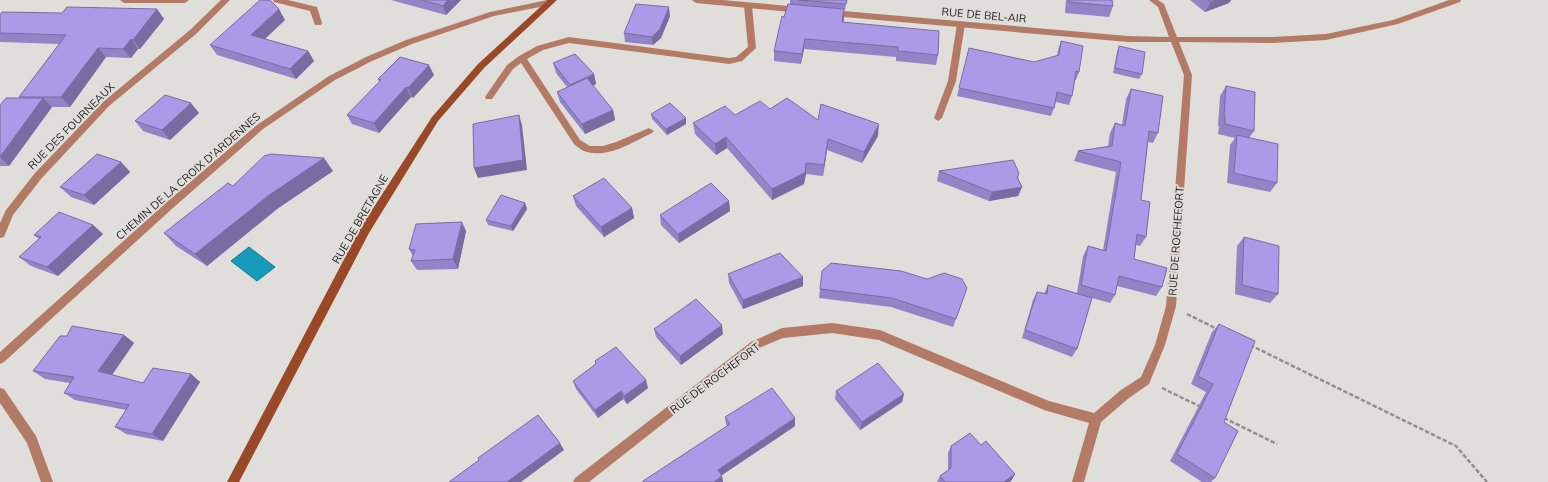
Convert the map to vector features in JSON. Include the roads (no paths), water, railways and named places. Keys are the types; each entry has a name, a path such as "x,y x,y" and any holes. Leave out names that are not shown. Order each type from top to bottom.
{"street":[{"path":"124,0 185,0"},
{"name":"RUE DES FOURNEAUX","path":"0,234 4,213 106,104 192,32 226,0"},
{"path":"277,0 314,9 318,23"},
{"path":"696,0 811,11"},
{"name":"RUE DE ROCHEFORT","path":"578,482 755,345 782,333 832,328 880,335 1048,406 1096,419 1125,394 1145,380 1160,345 1171,306 1188,75 1161,6 1154,0"},
{"name":"RUE DE BEL-AIR","path":"827,12 1128,39 1174,38 1238,40 1326,37 1395,22 1457,0"},
{"name":"CHEMIN DE LA CROIX D'ARDENNES","path":"0,359 171,204 260,127 332,78 369,59 409,42 493,14 552,1"},
{"name":"RUE DE BRETAGNE","path":"233,482 365,230 435,119 481,66 552,1"},
{"path":"488,97 510,67 522,58 540,48 569,40 729,61 739,59 752,48 748,6"},
{"path":"938,118 952,81 961,24"},
{"path":"522,58 577,142 588,149 600,150 649,131"},
{"path":"0,393 32,440 47,482"},
{"path":"1078,482 1096,419"}],"water":[{"path":"249,247 275,267 257,281 231,261"}]}
